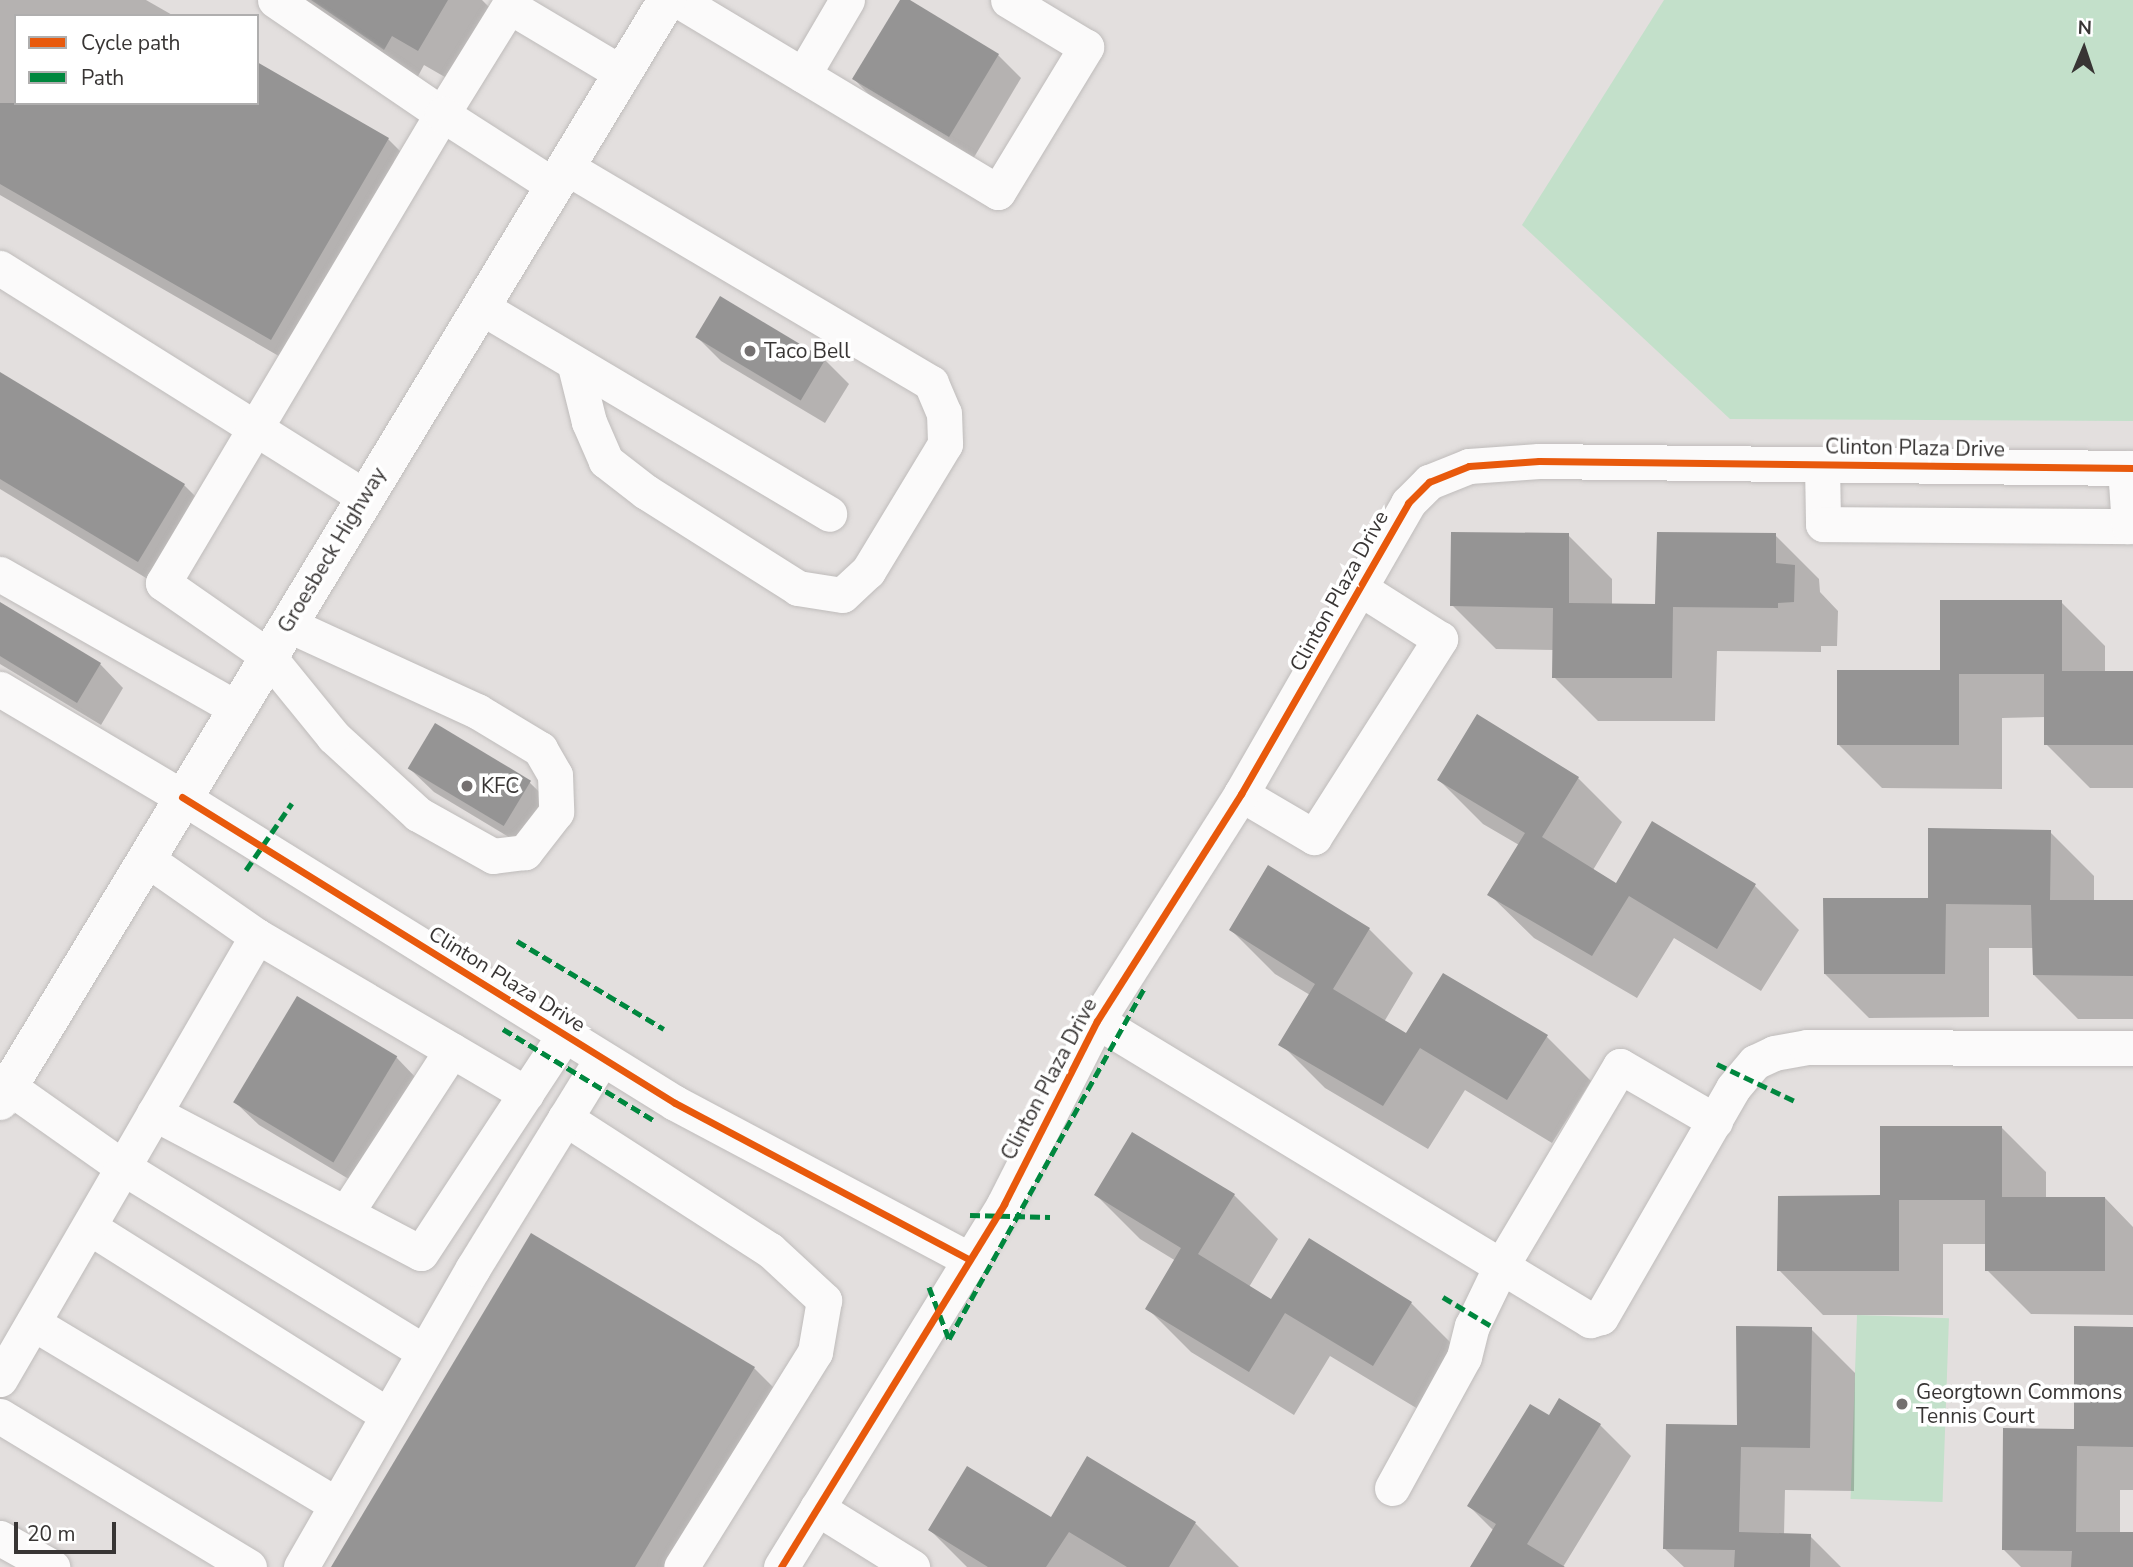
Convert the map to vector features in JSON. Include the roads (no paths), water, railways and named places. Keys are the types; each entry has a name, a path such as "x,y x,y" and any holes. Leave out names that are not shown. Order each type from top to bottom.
{"main road":[{"name":"Groesbeck Highway","path":"4,1094 667,0"}],"street":[{"path":"275,0 442,114 560,176 931,383 944,413 944,444 868,571 842,596 798,588 646,492 607,461 589,422 575,366"},
{"path":"678,0 998,192 1086,47 1008,0"},
{"path":"803,75 847,0"},
{"path":"287,624 477,711 540,749 555,775 556,812 525,852 493,856 418,814 333,736 268,656 163,583 251,428 509,6 622,74"},
{"path":"0,268 251,428 365,497"},
{"path":"481,307 575,366 829,514"},
{"name":"Clinton Plaza Drive","path":"781,1567 1004,1204 1097,1021 1241,794 1408,503 1429,482 1448,471 1539,461 2129,468"},
{"path":"1822,464 1823,523 1850,524 2129,526 2129,468"},
{"path":"0,574 236,708"},
{"path":"1241,794 1314,837 1440,639 1361,589"},
{"name":"Clinton Plaza Drive","path":"0,689 182,797 675,1103 968,1259"},
{"path":"145,858 257,936 526,1094"},
{"path":"0,1379 257,936"},
{"path":"1097,1021 1500,1268 1590,1320 1601,1317 1741,1076 1755,1062 1774,1053 1807,1047 2133,1048"},
{"path":"154,1113 421,1253 564,1035"},
{"path":"346,1213 452,1050"},
{"path":"301,1567 424,1352 602,1058"},
{"path":"1392,1488 1464,1357 1472,1326 1500,1268 1620,1066 1715,1121"},
{"path":"4,1094 424,1352"},
{"path":"565,1118 770,1250 824,1300 815,1352 681,1567"},
{"path":"89,1227 388,1415"},
{"path":"33,1323 337,1505"},
{"path":"0,1416 249,1567"},
{"path":"817,1508 912,1567"},
{"path":"0,1538 52,1567"}],"place":[{"name":"Taco Bell","path":"750,351"},
{"name":"KFC","path":"467,786"},
{"name":"Georgtown Commons Tennis Court","path":"1902,1404"}]}
